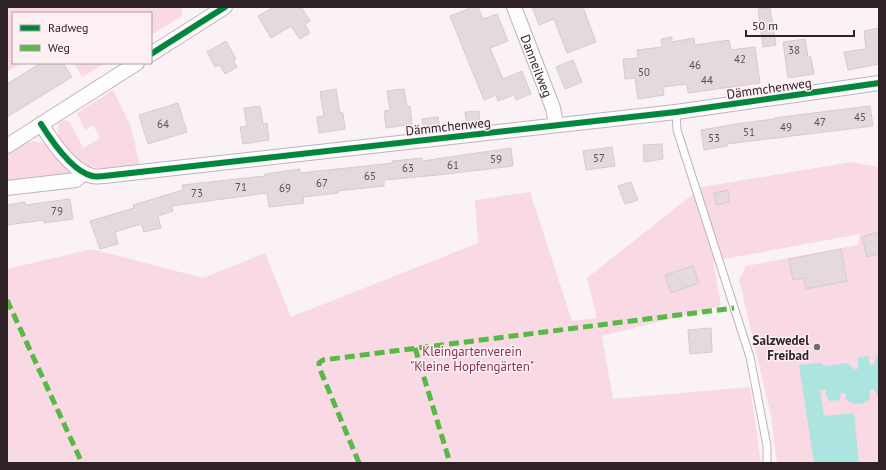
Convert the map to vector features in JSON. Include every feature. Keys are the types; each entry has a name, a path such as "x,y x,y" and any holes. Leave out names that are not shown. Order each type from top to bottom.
{"street":[{"path":"152,53 225,7"},
{"name":"Danneilweg","path":"514,7 554,108 556,125"},
{"path":"7,146 135,64"},
{"name":"Dämmchenweg","path":"84,173 93,176 128,173 676,112 879,84"},
{"path":"7,188 76,180 84,173 59,151 41,124"}],"lane":[{"path":"676,112 678,130 750,357 766,446 767,463"}],"green space":[{"path":"7,7 182,7 182,16 152,34 152,12 12,12 12,64 19,64 7,72"},
{"path":"75,64 103,64 82,77"},
{"path":"113,90 131,127 140,166 96,168 88,166 71,158 59,144 58,124 64,120 70,122 83,148 100,138 93,125 85,130 77,113"},
{"path":"34,141 45,144 58,159 71,170 71,174 7,185 7,154 24,143"},
{"name":"Kleingartenverein \"Kleine Hopfengärten\"","path":"851,162 879,167 879,463 777,463 771,416 739,279 746,266 858,245 860,234 713,261 721,306 602,336 613,399 750,387 761,463 7,463 7,269 92,249 203,278 265,253 291,317 478,243 475,200 530,192 572,321 597,318 587,278 702,187"}],"water":[{"path":"879,354 879,398 874,389 869,391 870,399 861,404 856,404 846,400 846,394 841,393 839,400 830,401 826,396 826,390 820,390 824,416 854,413 859,463 814,463 799,365 821,363 825,366 847,363 856,370 858,368 858,358 868,356 870,365 874,365 876,356"}],"building":[{"path":"274,7 301,7 310,21 305,24 310,33 300,39 291,26 271,38 258,16"},
{"path":"473,7 478,7 483,19 497,14 508,41 490,48 503,79 522,71 531,94 516,100 514,95 498,101 496,95 484,100 450,16"},
{"path":"532,7 583,7 596,42 567,53 554,19 539,25"},
{"path":"770,8 776,45 763,47 758,9"},
{"path":"879,28 879,64 848,70 844,52 866,49 864,31"},
{"path":"672,37 672,42 694,38 695,45 729,40 731,50 755,47 760,83 688,93 687,84 663,87 664,95 638,99 635,78 625,79 623,59 638,58 637,50 662,47 661,39"},
{"path":"805,39 808,57 811,57 814,74 788,78 783,42"},
{"path":"226,41 236,59 233,60 237,67 225,74 219,65 215,67 207,52"},
{"path":"573,60 582,82 565,89 556,67"},
{"path":"39,64 64,64 72,77 7,117 7,84"},
{"path":"336,89 340,113 343,113 345,129 319,133 317,117 324,116 320,92"},
{"path":"404,89 407,107 410,106 412,124 386,128 384,111 390,110 387,91"},
{"path":"178,103 187,132 148,144 139,115"},
{"path":"260,106 263,124 267,123 269,140 243,144 240,127 247,126 244,108"},
{"path":"870,106 873,126 727,144 727,146 704,150 701,130 774,118"},
{"path":"479,111 480,125 467,127 465,112"},
{"path":"438,117 440,129 424,131 422,119"},
{"path":"662,144 663,159 644,162 643,145"},
{"path":"612,147 615,166 586,170 583,151"},
{"path":"511,148 513,166 384,180 384,186 337,191 338,193 303,197 304,203 269,207 267,193 171,206 173,211 158,216 161,228 144,232 141,224 115,232 118,244 100,249 90,221 134,208 133,205 183,190 182,185 265,176 265,174 300,169 300,173 393,163 392,161 422,158 422,161"},
{"path":"631,182 638,200 625,204 618,186"},
{"path":"728,190 730,202 716,205 714,193"},
{"path":"70,199 73,219 44,223 44,220 7,225 7,205 25,202 25,205"},
{"path":"879,232 879,254 867,257 862,237"},
{"path":"841,249 847,281 806,289 804,278 793,280 789,259"},
{"path":"693,266 699,283 671,293 665,275"},
{"path":"711,328 712,352 690,354 688,330"}],"marked path":[{"path":"7,300 82,463"},
{"path":"359,463 319,367 319,363 323,360 734,308"},
{"path":"415,348 450,463"}],"cycle path":[{"path":"152,53 225,7"},
{"path":"41,124 56,146 70,162 84,173 92,176 98,176 676,112 879,83"}],"place":[{"name":"Salzwedel Freibad","path":"817,347"}]}
